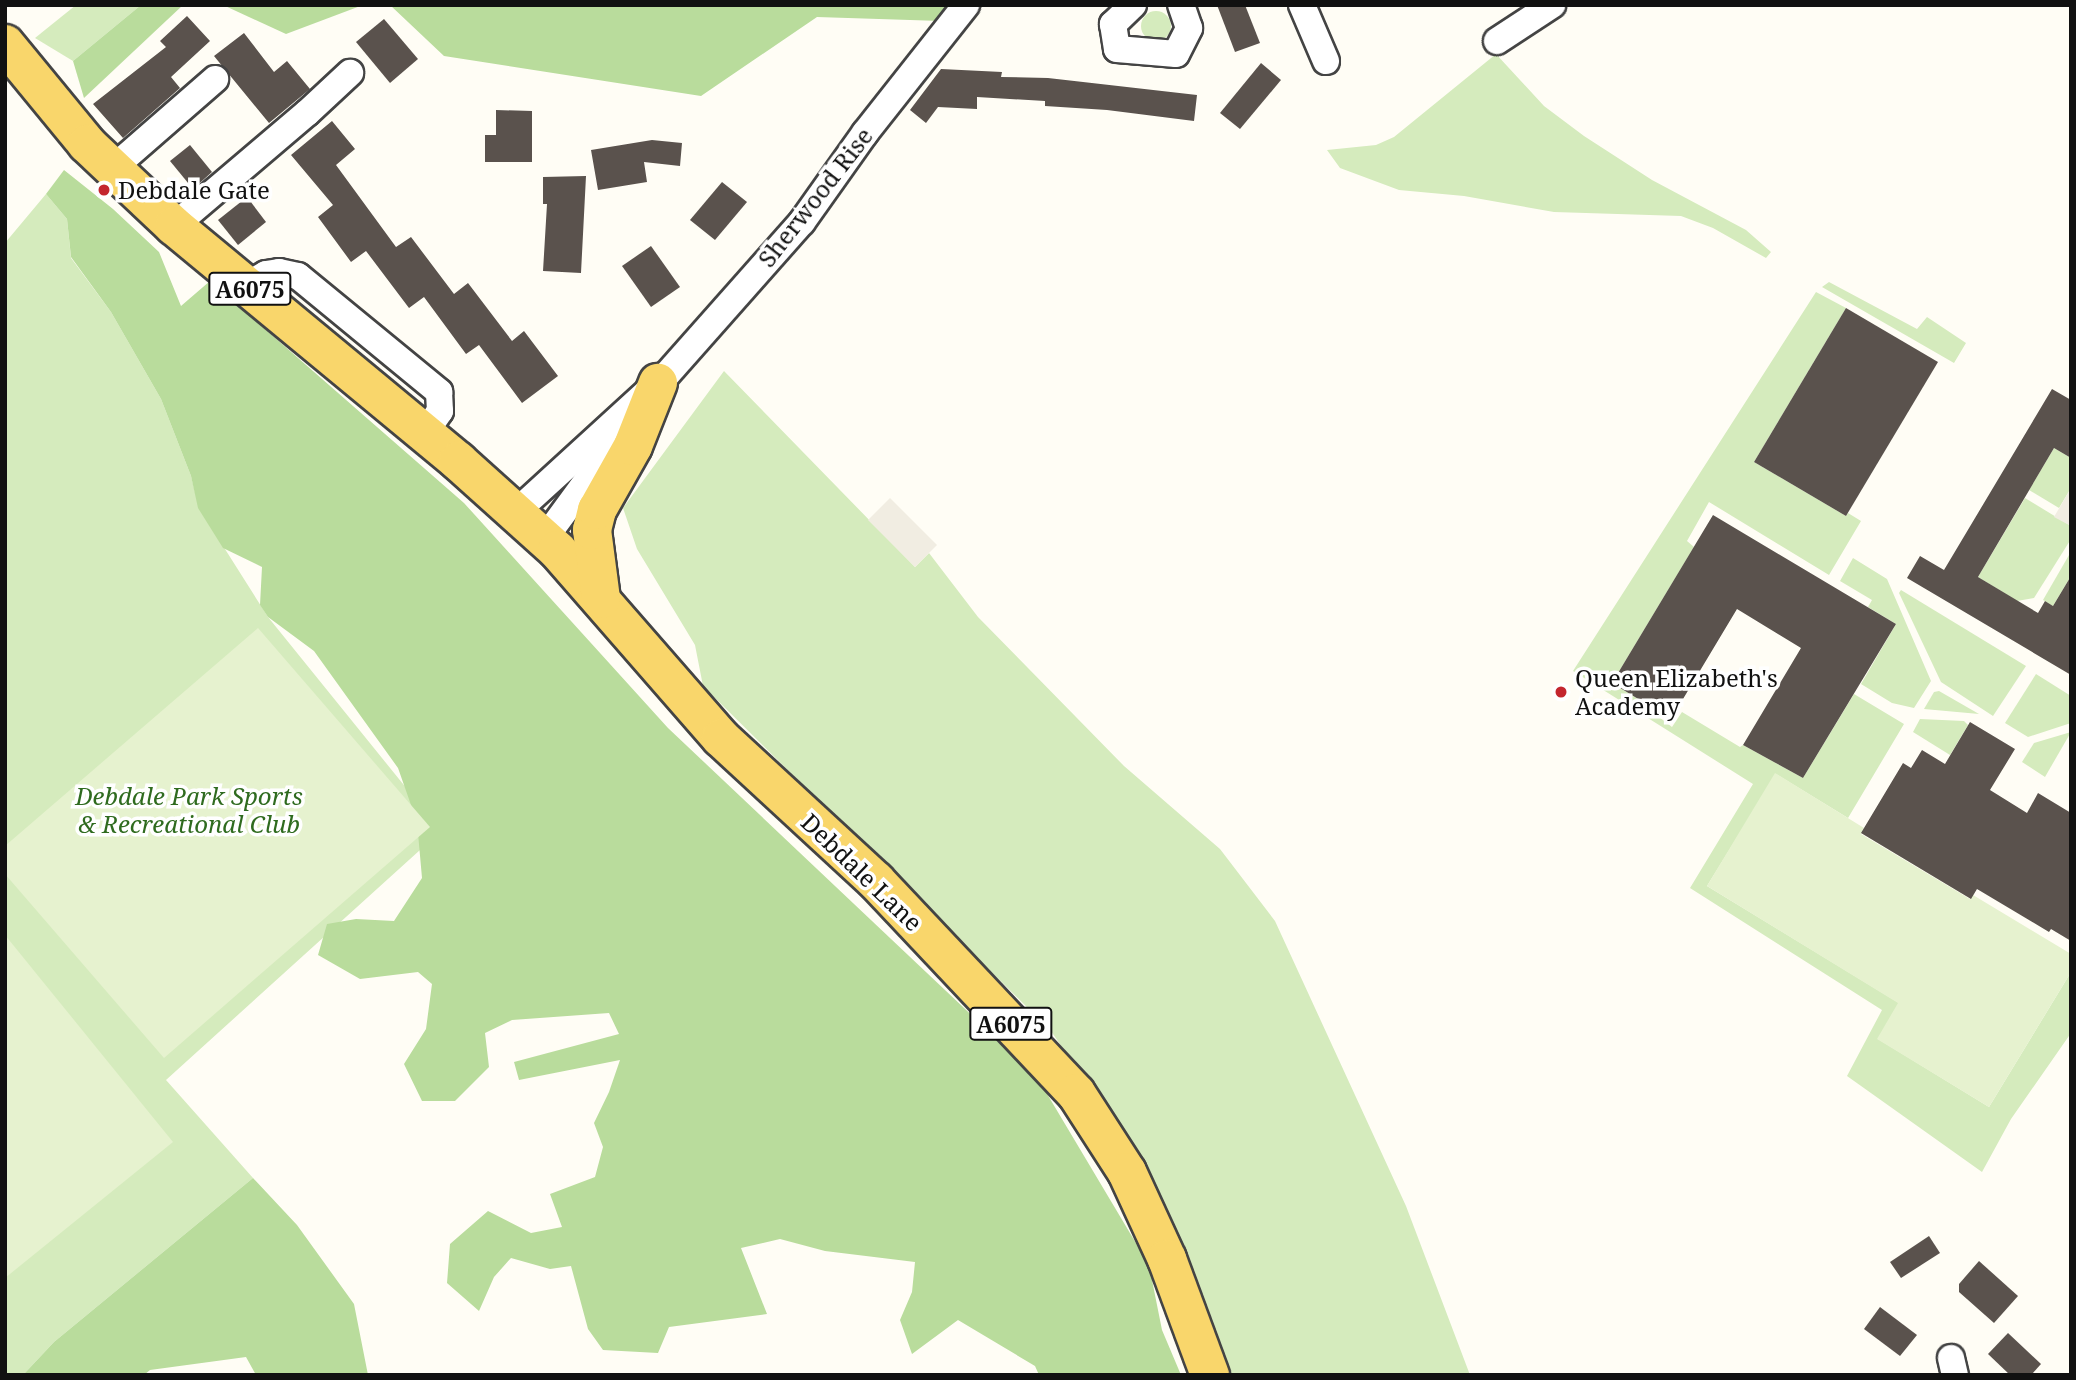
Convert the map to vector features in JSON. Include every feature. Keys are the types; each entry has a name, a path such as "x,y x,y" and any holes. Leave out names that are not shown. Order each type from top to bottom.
{"main road":[{"name":"Debdale Lane","path":"5,44 111,169 174,226 545,538 721,738 876,881 1076,1093 1127,1172 1167,1259 1210,1375"},
{"path":"601,599 592,530 597,510 633,446 657,383"}],"street":[{"name":"Sherwood Rise","path":"516,512 657,383 802,222 865,132 966,5"},
{"path":"1132,5 1113,24 1117,49 1177,54 1189,28 1181,5"},
{"path":"1302,5 1326,61"},
{"path":"1497,41 1552,5"},
{"path":"174,226 350,73"},
{"path":"111,169 215,79"},
{"name":"Sherwood Rise","path":"545,538 657,383"}],"green space":[{"path":"76,5 141,5 73,61 35,38"},
{"path":"141,5 183,5 84,98 73,61"},
{"path":"223,5 363,5 286,34"},
{"path":"390,5 953,5 941,21 817,17 701,96 444,56"},
{"path":"1156,11 1162,12 1170,20 1170,32 1162,40 1156,41 1150,40 1142,32 1141,26 1142,20 1150,12"},
{"path":"1496,54 1544,106 1584,136 1652,180 1746,230 1771,252 1766,258 1713,228 1681,216 1554,212 1464,196 1399,190 1340,168 1327,150 1376,145 1394,137"},
{"path":"64,170 113,209 159,252 181,306 210,281 464,503 668,728 1037,1077 1149,1265 1162,1330 1181,1375 1039,1375 1035,1366 958,1320 912,1354 900,1320 912,1292 915,1262 825,1251 780,1239 741,1248 767,1314 669,1327 658,1353 603,1350 588,1329 571,1266 550,1269 511,1258 494,1277 479,1311 447,1283 450,1244 488,1211 531,1233 562,1227 550,1194 595,1177 603,1147 594,1123 620,1060 519,1080 514,1062 619,1034 609,1013 512,1020 485,1033 489,1067 455,1101 422,1101 404,1064 426,1029 432,984 418,972 360,979 318,955 327,924 356,919 394,921 422,878 417,822 398,768 314,651 268,617 260,605 262,567 223,548 198,508 191,476 161,399 111,312 71,257 67,219 46,194"},
{"name":"Debdale Park Sports & Recreational Club","path":"46,194 67,219 71,258 111,312 161,399 191,476 199,508 268,617 441,831 166,1080 253,1178 54,1342 23,1375 5,1375 5,243"},
{"path":"1829,282 1917,329 1927,317 1966,343 1954,363 1822,287"},
{"path":"1816,292 1846,308 1754,462 1846,516 1848,513 1861,521 1829,575 1709,502 1687,541 1694,547 1612,683 1661,713 1659,717 1672,727 1682,712 1740,747 1743,745 1803,778 1854,694 1904,724 1848,818 1776,774 1707,886 1899,1003 1878,1039 1989,1107 2071,972 2071,1033 2011,1119 1982,1172 1847,1076 1882,1010 1690,888 1753,784 1573,671"},
{"path":"724,371 915,567 929,553 978,617 1124,766 1220,849 1275,921 1406,1206 1470,1375 1227,1375 1126,1142 1051,1031 703,686 695,645 637,549 623,508"},
{"path":"2054,448 2071,458 2071,488 2059,508 2029,490"},
{"path":"2025,498 2071,526 2071,539 2034,598 2017,601 1978,577"},
{"path":"2069,555 2071,576 2053,606 2043,600"},
{"path":"1853,558 1887,579 1931,681 1914,708 1892,703 1861,684 1896,624 1868,607 1872,600 1840,581"},
{"path":"1901,590 2026,666 1993,716 1941,682 1899,593"},
{"path":"258,628 430,827 164,1058 5,874 5,846"},
{"path":"2036,674 2071,696 2071,723 2028,737 2005,723"},
{"path":"1939,691 1979,714 1924,709 1934,692"},
{"path":"1920,719 1964,721 1968,725 1950,755 1913,732"},
{"path":"2071,732 2045,777 2022,762 2034,743"},
{"path":"1775,773 1864,828 1861,834 1970,899 1973,895 2071,954 2071,972 1989,1107 1877,1039 1898,1003 1707,886"},
{"path":"5,935 173,1142 5,1278"},
{"path":"253,1178 297,1225 354,1304 368,1375 256,1375 246,1357 150,1370 144,1375 23,1375 54,1342"}],"shaded area":[{"path":"2071,488 2071,526 2054,517"},
{"path":"890,498 937,545 915,567 868,520"}],"building":[{"path":"1217,5 1245,5 1260,43 1235,52"},
{"path":"187,16 210,41 171,77 180,88 123,138 93,104 166,47 160,41"},
{"path":"384,19 418,59 390,83 356,42"},
{"path":"244,33 274,72 287,61 310,89 269,123 214,56"},
{"path":"1261,63 1281,80 1240,129 1220,113"},
{"path":"941,69 1002,72 1001,77 1048,78 1197,95 1194,121 1107,110 1045,106 1045,101 977,97 977,109 938,107 926,123 910,110"},
{"path":"496,110 532,111 532,162 485,162 485,135 496,135"},
{"path":"332,121 355,149 336,165 396,247 411,237 454,294 468,283 512,341 524,331 558,376 522,403 479,345 466,354 424,297 409,308 366,251 351,262 318,217 333,205 291,155"},
{"path":"652,140 682,143 680,166 644,162 647,182 598,190 591,150"},
{"path":"190,145 212,172 193,189 170,161"},
{"path":"586,176 581,273 543,271 547,204 543,204 543,177"},
{"path":"722,182 747,202 715,240 690,220"},
{"path":"247,197 266,222 238,245 218,220"},
{"path":"651,246 680,287 651,307 622,266"},
{"path":"1846,308 1938,362 1846,516 1754,462"},
{"path":"2052,389 2071,400 2071,458 2054,448 1978,577 2038,613 2045,601 2053,606 2071,576 2071,675 1907,578 1920,556 1944,570"},
{"path":"1713,515 1896,624 1803,778 1743,745 1801,648 1737,609 1671,719 1612,683"},
{"path":"1970,722 2015,749 1990,790 2027,813 2038,793 2071,813 2071,941 2051,929 2049,932 1977,889 1971,899 1861,833 1903,763 1911,768 1922,750 1945,764"},
{"path":"1929,1236 1940,1253 1901,1278 1890,1262"},
{"path":"1979,1261 2018,1296 1994,1323 1959,1292 1959,1284"},
{"path":"1880,1307 1917,1335 1900,1356 1864,1329"},
{"path":"2008,1333 2041,1364 2031,1375 2010,1375 1988,1354"}],"place":[{"name":"Debdale Gate","path":"104,190"},
{"name":"Queen Elizabeth's Academy","path":"1561,692"}]}
